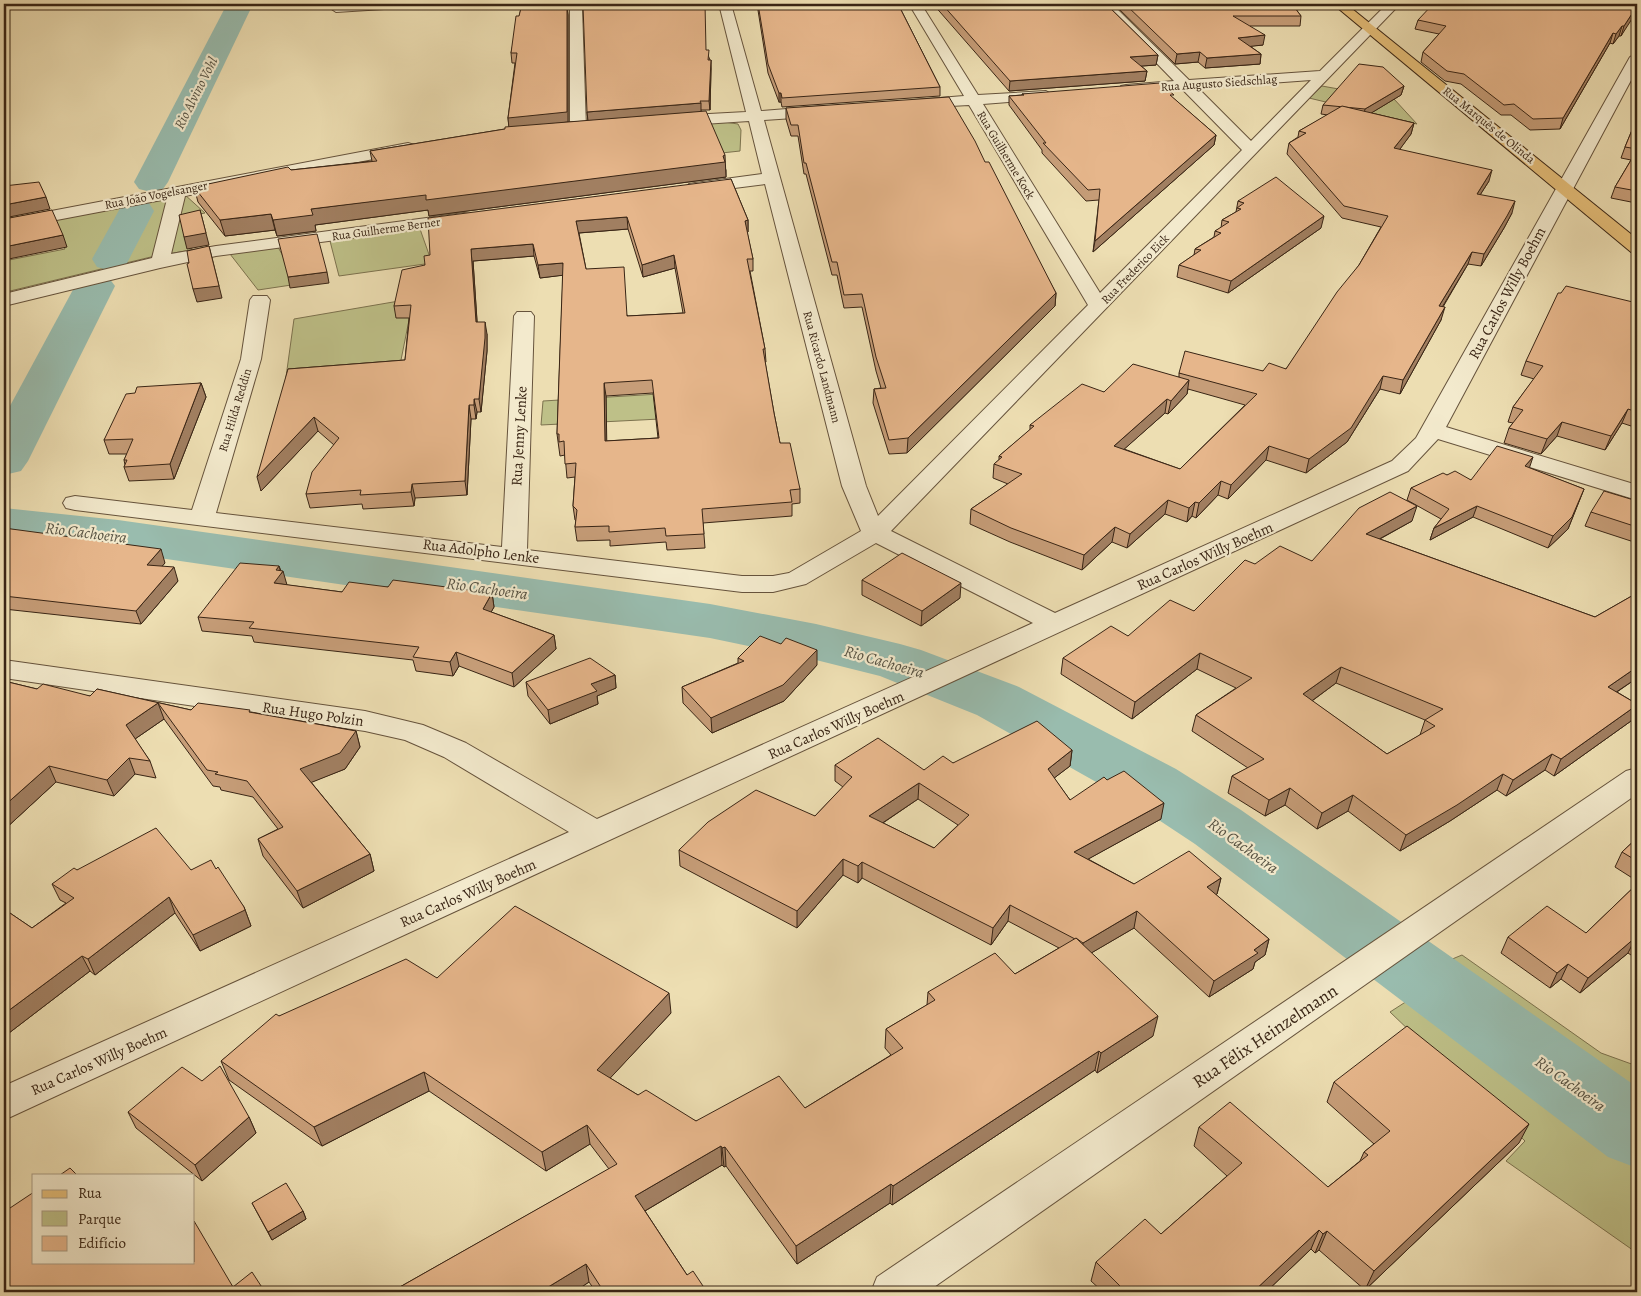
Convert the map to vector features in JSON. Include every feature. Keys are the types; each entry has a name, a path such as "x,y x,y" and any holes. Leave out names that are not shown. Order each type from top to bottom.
{"main road":[{"name":"Rua Marquês de Olinda","path":"1339,4 1565,187 1637,248"}],"street":[{"path":"336,8 400,4"},
{"name":"Rua Ricardo Landmann","path":"725,4 854,486 861,506 875,533"},
{"name":"Rua Guilherme Kock","path":"915,4 1098,306"},
{"path":"1105,4 1251,150"},
{"name":"Rua Frederico Eick","path":"875,533 1394,4"},
{"path":"576,8 578,128"},
{"name":"Rua Carlos Willy Boehm","path":"4,1104 1380,477 1406,461 1433,430 1637,57"},
{"name":"Rua Augusto Siedschlag","path":"1108,90 1324,75"},
{"path":"904,105 1060,94"},
{"path":"656,122 834,110"},
{"path":"562,129 598,126"},
{"name":"Rua João Vogelsanger","path":"4,224 424,145"},
{"path":"682,190 771,178"},
{"path":"160,262 178,191"},
{"name":"Rua Guilherme Berner","path":"4,300 160,262 216,251 484,216"},
{"name":"Rua Hilda Reddin","path":"202,518 251,359 260,300"},
{"name":"Rua Jenny Lenke","path":"514,555 524,316"},
{"path":"1433,430 1637,493"},
{"name":"Rua Adolpho Lenke","path":"75,503 742,584 773,584 797,579 875,533"},
{"path":"875,533 1056,624"},
{"name":"Rua Hugo Polzin","path":"4,669 365,721 413,732 455,750 598,834"},
{"name":"Rua Félix Heinzelmann","path":"892,1292 1361,971 1637,779"}],"green space":[{"path":"1322,86 1394,99 1417,124 1309,98"},
{"path":"724,122 738,124 741,130 740,151 694,156 708,123"},
{"path":"184,194 205,213 185,217 192,250 155,256 6,292 4,288 4,261 65,249 50,220"},
{"path":"420,229 432,263 339,276 330,241"},
{"path":"278,247 298,284 258,290 230,254"},
{"path":"399,301 410,315 399,370 286,377 294,319"},
{"path":"659,394 660,419 541,425 543,401"},
{"path":"1462,955 1601,1053 1637,1066 1637,1122 1610,1105 1447,986 1433,967"},
{"path":"1418,994 1637,1162 1637,1253 1506,1161 1525,1141 1390,1012"}],"building":[{"path":"522,4 567,5 567,112 508,118 517,53 511,53 516,16 519,16"},
{"path":"597,4 705,4 706,50 709,50 708,60 711,60 709,101 587,112 583,6 597,6"},
{"path":"758,4 898,4 940,87 782,98 768,64"},
{"path":"942,4 1106,4 1158,55 1130,57 1147,71 1010,81"},
{"path":"1125,4 1292,4 1301,16 1233,16 1265,35 1238,38 1261,54 1207,58 1200,52 1177,54"},
{"path":"1433,4 1554,4 1567,6 1568,4 1637,4 1637,6 1624,26 1616,34 1613,33 1563,118 1533,119 1514,104 1504,105 1464,74 1447,71 1423,52 1446,26 1418,20"},
{"path":"1359,64 1383,67 1404,86 1365,109 1323,105"},
{"path":"1160,83 1174,95 1170,95 1216,135 1095,241 1100,189 1088,190 1043,143 1046,143 1009,96"},
{"path":"949,97 985,162 989,162 1056,293 908,438 889,440 874,389 886,388 876,357 862,294 844,295 837,262 832,262 806,163 804,163 798,125 791,125 786,108"},
{"path":"1342,106 1414,123 1394,148 1492,170 1477,194 1515,201 1484,254 1472,252 1439,306 1445,307 1403,380 1383,376 1351,428 1309,459 1269,446 1231,485 1221,481 1199,503 1195,502 1189,508 1168,500 1130,534 1115,527 1084,555 1011,528 971,509 1022,474 994,464 1002,457 999,456 1034,426 1030,425 1082,384 1104,392 1133,364 1189,380 1171,401 1167,399 1114,446 1180,469 1257,394 1179,373 1185,351 1263,371 1269,363 1286,369 1337,292 1359,265 1388,216 1344,206 1289,143 1306,133 1299,131"},
{"path":"706,111 725,155 723,156 725,162 426,200 426,195 311,209 313,215 273,220 271,214 220,220 194,187 288,167 291,170 377,161 370,151 505,129 505,127"},
{"path":"1637,118 1637,149 1625,147"},
{"path":"1637,150 1637,191 1615,187"},
{"path":"1276,177 1324,216 1231,281 1179,265 1201,250 1195,249 1221,233 1215,231 1229,222 1222,220 1241,209 1237,208 1244,203 1238,201"},
{"path":"731,179 748,220 745,221 753,259 747,259 765,349 763,349 780,443 790,443 800,489 790,490 792,502 702,509 704,534 666,536 665,528 609,532 609,526 575,527 577,510 573,506 576,463 565,464 564,441 559,442 559,434 557,434 563,263 538,265 533,244 471,249 476,322 485,322 485,338 479,399 474,399 474,405 469,405 465,481 412,484 411,492 360,495 361,490 306,494 312,472 339,438 314,417 257,477 288,369 405,360 411,305 394,306 402,270 425,265 424,256 430,255 428,218","holes":["627,217 642,265 674,255 685,313 627,316 624,267 586,269 576,221","652,380 659,438 605,441 604,383"]},
{"path":"39,182 46,197 4,205 4,186"},
{"path":"52,210 63,235 4,247 4,219"},
{"path":"200,210 206,233 184,237 179,215"},
{"path":"317,234 327,272 288,277 278,239"},
{"path":"209,246 219,286 193,289 187,264 189,263 187,251"},
{"path":"1566,286 1637,303 1637,412 1628,409 1611,436 1562,422 1547,439 1509,428 1523,410 1513,407 1543,366 1526,361 1558,293 1561,293"},
{"path":"201,383 170,464 124,467 127,460 124,460 133,439 104,440 126,394 135,393 137,387"},
{"path":"1497,446 1533,457 1525,466 1584,489 1572,517 1553,536 1477,506 1434,528 1449,509 1411,488 1443,473 1447,475 1455,471 1471,480"},
{"path":"1604,491 1637,501 1637,527 1591,512"},
{"path":"1390,492 1417,506 1366,534 1595,617 1637,593 1637,667 1608,687 1637,705 1561,759 1552,754 1513,780 1503,774 1457,805 1406,835 1353,795 1322,813 1290,788 1269,800 1232,776 1264,759 1196,715 1252,678 1200,653 1135,702 1063,658 1111,626 1128,636 1170,600 1194,611 1245,560 1255,564 1280,546 1312,561 1359,508","holes":["1341,667 1443,709 1425,720 1435,726 1387,754 1303,694"]},
{"path":"4,528 161,549 147,565 174,567 136,611 4,596"},
{"path":"902,553 961,583 922,611 862,580"},
{"path":"240,563 279,566 276,570 283,571 274,583 342,592 349,582 388,587 393,580 492,593 483,609 554,635 512,673 456,652 450,662 413,657 419,647 249,628 254,622 198,617"},
{"path":"760,636 781,644 786,638 817,650 783,685 711,718 682,687 744,661 738,658"},
{"path":"590,658 615,675 591,684 597,691 548,710 526,682"},
{"path":"4,681 37,689 43,684 90,696 97,689 191,710 198,703 250,710 249,712 356,731 340,753 300,769 370,854 297,891 258,839 283,827 247,781 215,774 218,772 207,770 158,703 126,725 150,761 129,758 107,780 49,766 4,806"},
{"path":"1037,721 1072,750 1048,769 1070,800 1104,777 1107,780 1124,771 1164,803 1074,852 1134,884 1189,851 1221,878 1207,887 1269,939 1254,950 1258,953 1214,981 1137,911 1083,943 1010,905 993,928 862,862 858,866 843,859 797,911 679,850 708,822 756,790 815,816 852,777 835,765 878,738 924,770 943,756 953,763","holes":["919,783 969,815 934,848 869,816"]},
{"path":"156,828 191,870 211,860 216,869 218,867 245,910 193,935 169,897 88,959 82,956 4,1014 4,909 32,928 74,898 52,884 74,868 77,870"},
{"path":"1637,838 1637,861 1622,852"},
{"path":"1637,884 1637,938 1588,978 1568,964 1557,973 1508,937 1547,906 1586,933"},
{"path":"515,906 669,993 597,1070 638,1095 646,1090 696,1121 779,1076 805,1108 903,1048 886,1029 935,1000 928,992 995,953 1015,974 1076,938 1158,1016 1101,1053 1099,1051 893,1186 891,1184 796,1246 725,1147 722,1148 721,1146 635,1196 687,1275 693,1271 707,1292 604,1292 586,1264 540,1292 391,1292 617,1164 587,1125 542,1152 424,1072 314,1127 221,1061 276,1014 279,1016 406,959 437,978"},
{"path":"1407,1026 1529,1124 1374,1271 1327,1231 1323,1234 1319,1230 1253,1292 1126,1292 1096,1262 1145,1219 1161,1234 1242,1163 1199,1127 1230,1102 1328,1187 1368,1155 1364,1152 1390,1131 1334,1082"},
{"path":"220,1066 249,1117 195,1165 128,1112 182,1067 202,1081"},
{"path":"70,1168 76,1174 61,1174"},
{"path":"286,1183 303,1211 268,1232 252,1203"},
{"path":"32,1193 32,1264 195,1264 195,1223 233,1287 252,1272 265,1292 4,1292 4,1212"}],"waterway":[{"name":"Rio Alvino Vohl","path":"151,182 240,4"},
{"name":"Rio Alvino Vohl","path":"111,259 136,211"},
{"name":"Rio Alvino Vohl","path":"4,461 95,286"},
{"name":"Rio Cachoeira","path":"4,523 118,536 710,621 816,642 900,663 998,701 1153,785 1218,827 1637,1132"}]}
